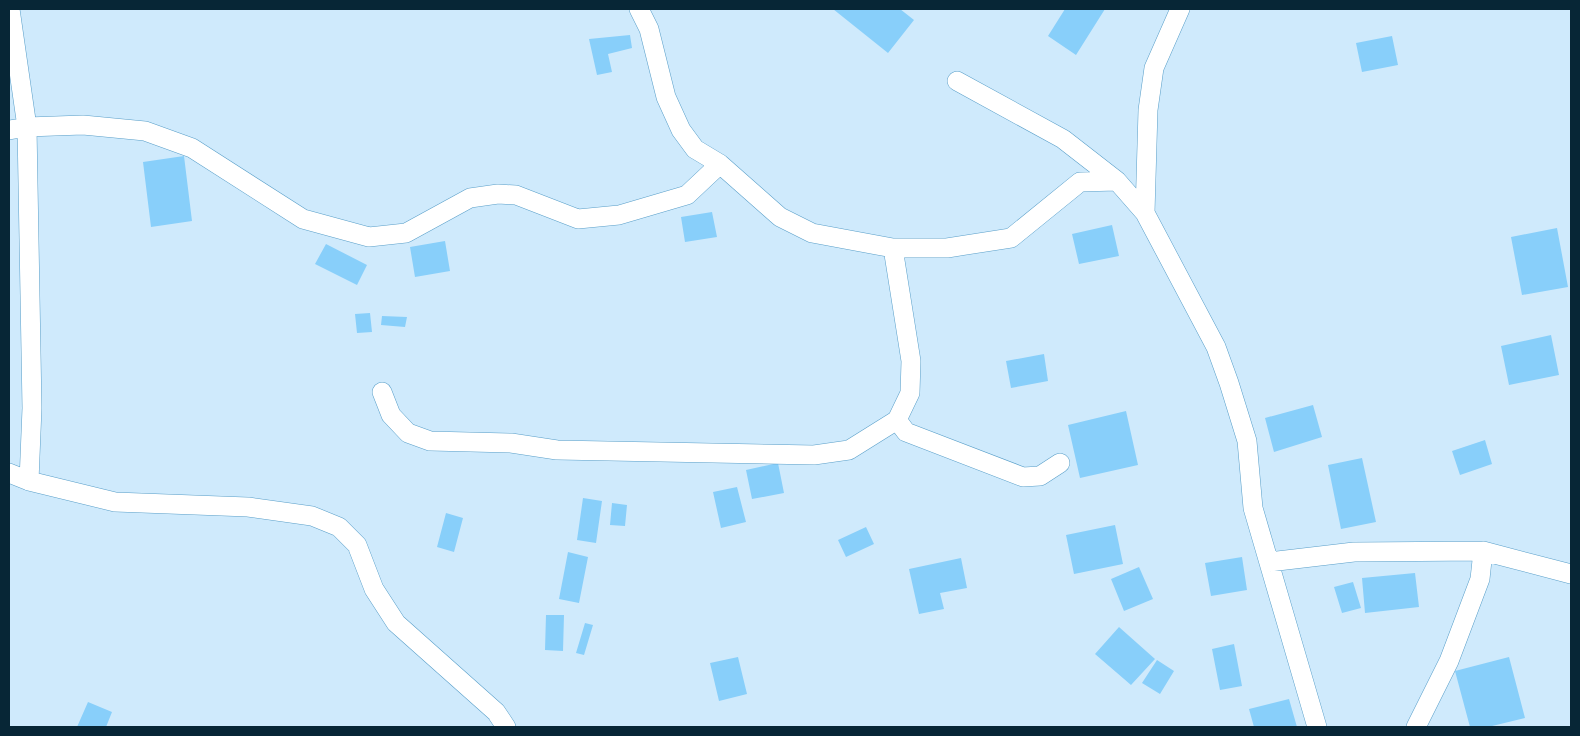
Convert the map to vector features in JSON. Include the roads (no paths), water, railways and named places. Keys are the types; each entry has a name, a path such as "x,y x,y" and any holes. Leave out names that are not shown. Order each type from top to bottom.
{"street":[{"path":"10,9 32,408 29,481"},
{"path":"639,9 649,29 666,97 680,130 695,149 720,164 780,217 812,233 894,248 947,248 1011,238 1080,182 1117,181"},
{"path":"1145,213 1148,110 1154,68 1180,9"},
{"path":"957,81 1063,139 1117,181 1145,213 1216,347 1247,441 1254,508 1318,727"},
{"path":"18,128 83,125 146,131 192,148 303,219 369,236 406,233 470,198 498,194 516,195 578,219 619,215 687,195 720,164"},
{"path":"382,392 391,415 408,433 430,441 512,443 557,450 814,456 848,450 897,420 910,394 911,361 894,248"},
{"path":"897,420 906,432 1024,477 1040,476 1060,463"},
{"path":"9,473 29,481 115,502 248,508 312,516 339,527 356,545 374,589 396,624 496,712 506,727"},
{"path":"1269,562 1354,552 1483,551 1571,574"},
{"path":"1416,727 1449,661 1480,579 1483,551"}]}
